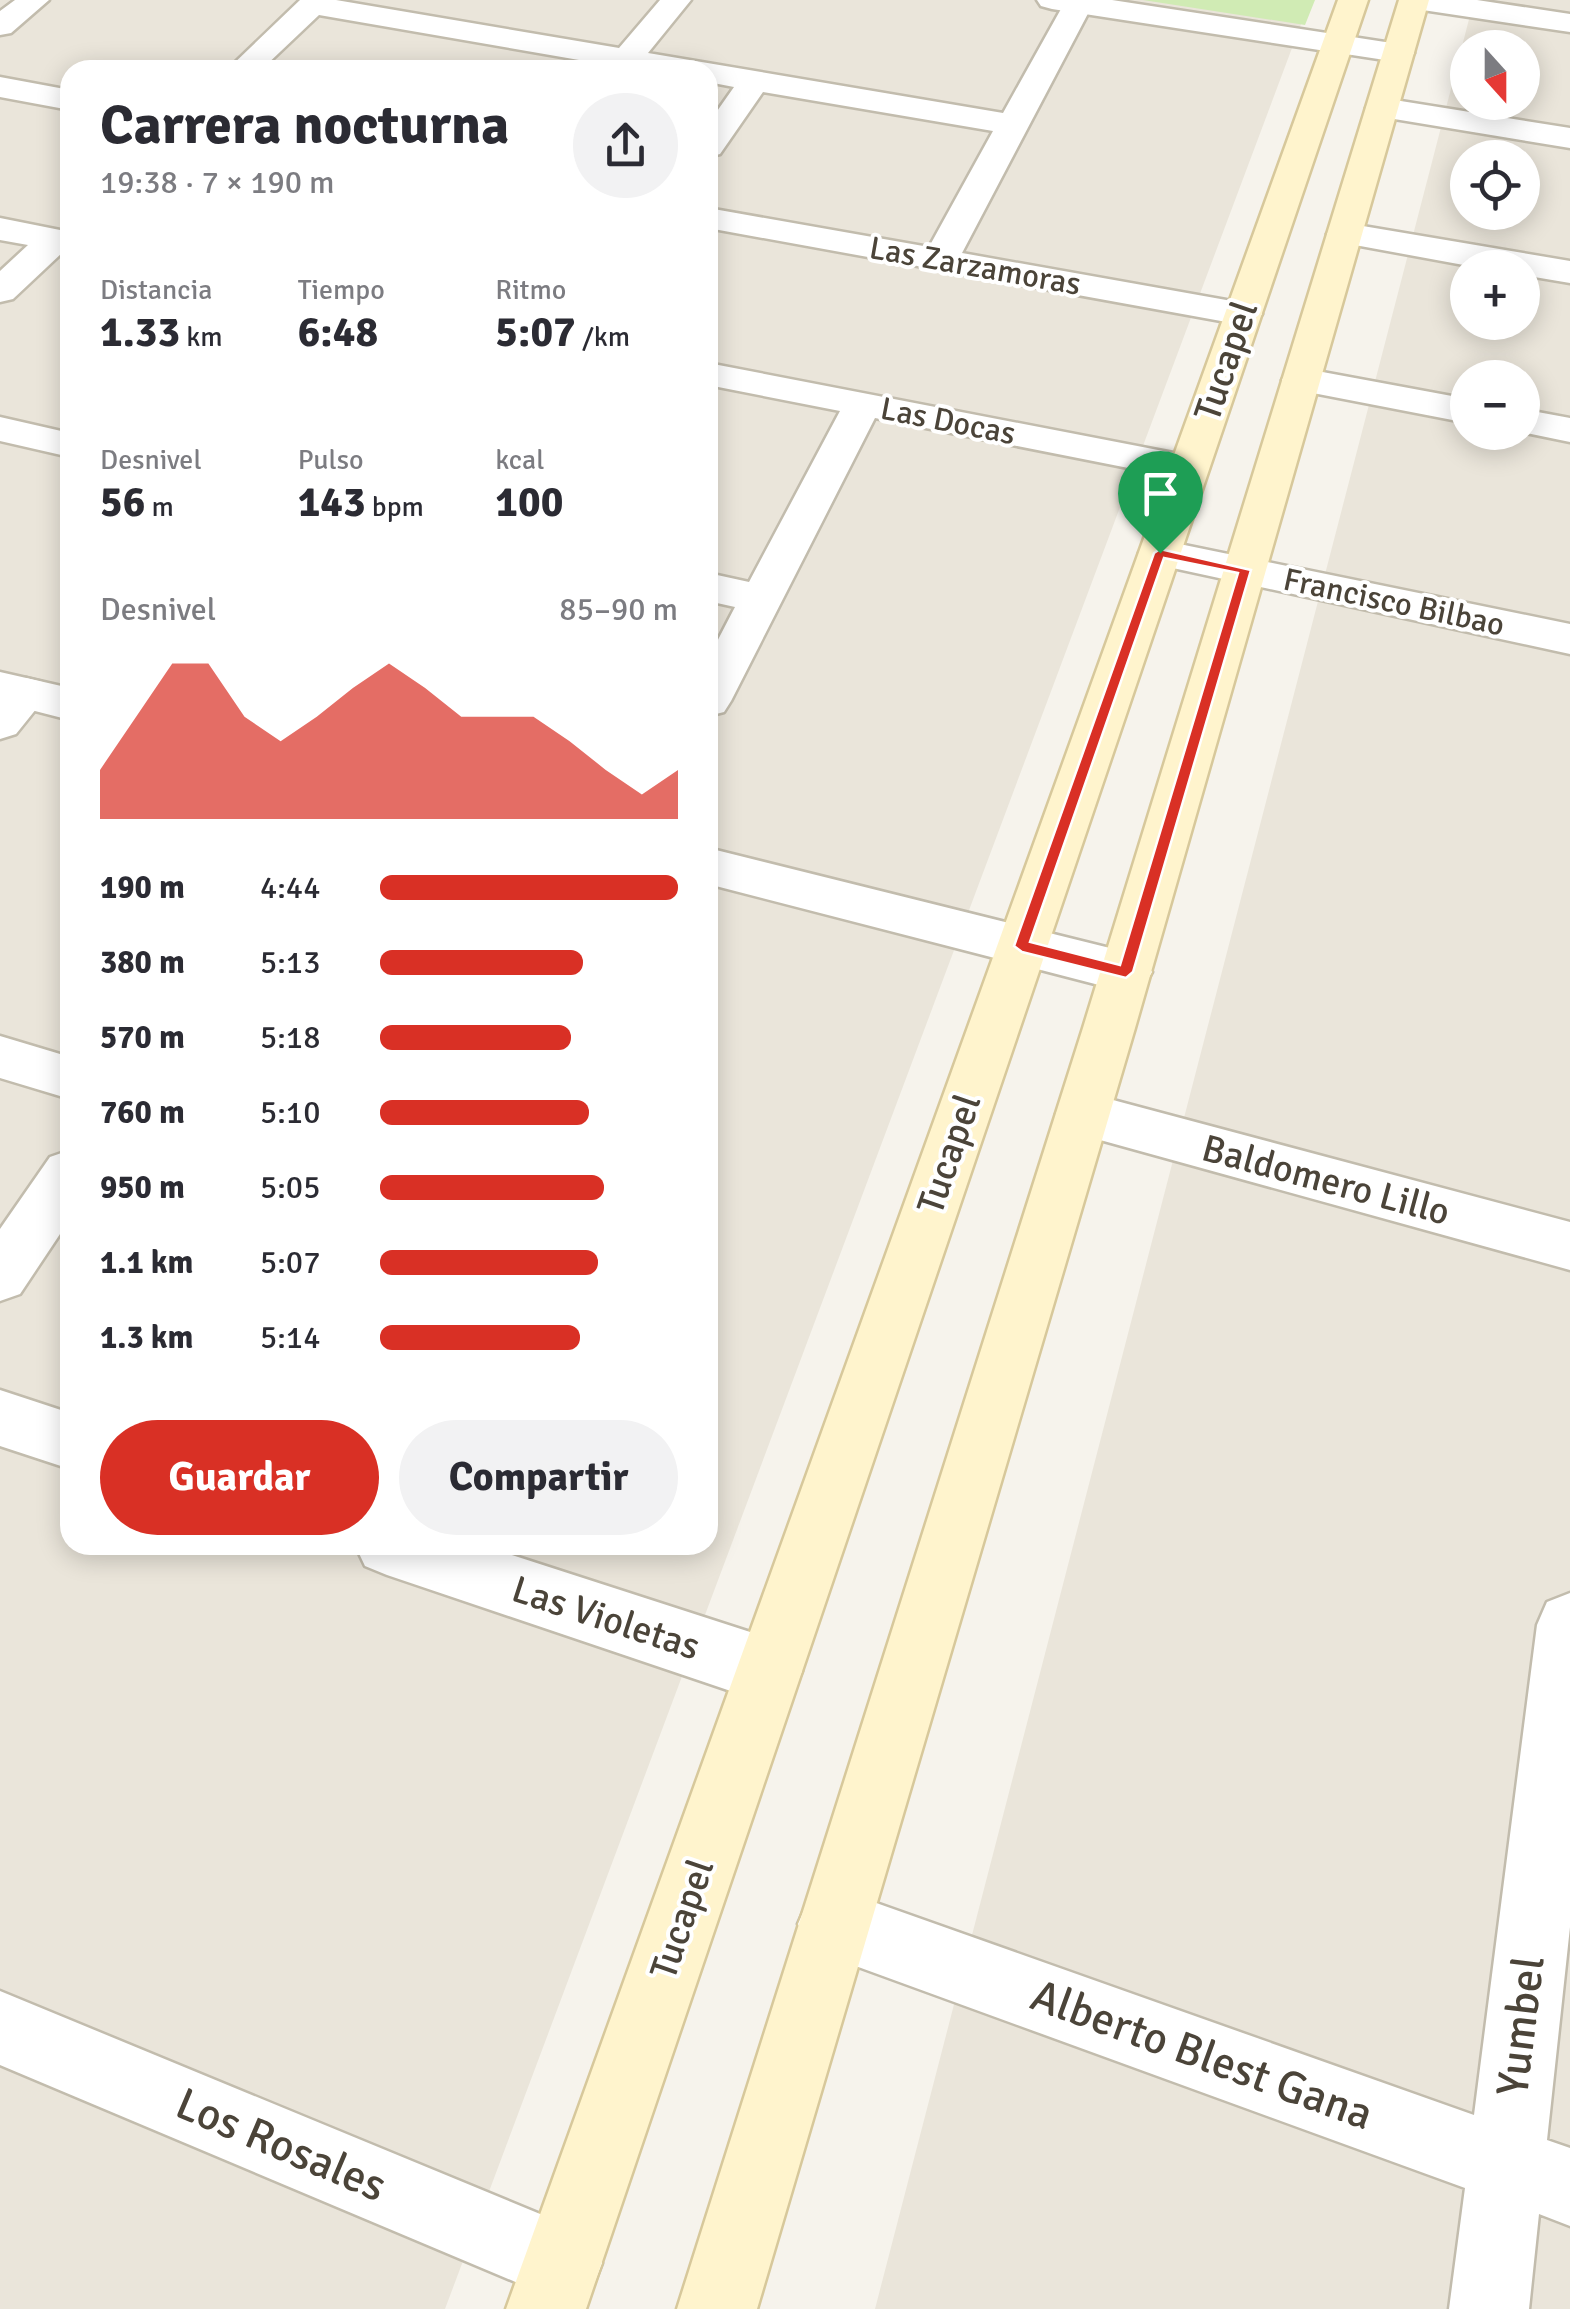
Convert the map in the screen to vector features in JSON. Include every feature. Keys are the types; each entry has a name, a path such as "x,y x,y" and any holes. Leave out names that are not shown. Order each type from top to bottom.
{"main road":[{"name":"Tucapel","path":"554,2286 1353,0"},
{"name":"Tucapel","path":"716,2309 1126,972 1415,0"}],"street":[{"path":"0,26 34,0"},
{"path":"627,59 676,0"},
{"path":"1415,0 1570,23"},
{"path":"254,60 315,3 633,60"},
{"path":"940,260 1013,124 1088,3 1398,53"},
{"path":"522,60 537,44"},
{"path":"718,75 1013,124"},
{"path":"718,133 755,81"},
{"path":"0,87 60,98"},
{"path":"1382,108 1570,138"},
{"name":"Las Zarzamoras","path":"718,220 1243,314"},
{"path":"0,229 60,242"},
{"path":"1345,234 1570,272"},
{"path":"0,291 60,244"},
{"name":"Las Docas","path":"718,376 1189,468"},
{"path":"1301,380 1450,408"},
{"path":"718,683 863,404"},
{"path":"1540,425 1570,430"},
{"path":"0,429 60,443"},
{"name":"Francisco Bilbao","path":"1160,553 1570,639"},
{"path":"718,589 761,599"},
{"path":"9,701 60,704"},
{"path":"718,869 1126,972"},
{"path":"0,1057 60,1075"},
{"name":"Baldomero Lillo","path":"1083,1114 1570,1246"},
{"path":"0,1276 60,1189"},
{"path":"0,1418 60,1438"},
{"name":"Las Violetas","path":"417,1555 769,1671"},
{"name":"Yumbel","path":"1489,2309 1569,1637"},
{"name":"Alberto Blest Gana","path":"834,1924 1570,2188"},
{"name":"Los Rosales","path":"0,2028 554,2286"}],"shaded area":[{"path":"0,0 1310,0 445,2309 0,2309"},
{"path":"1474,0 1570,0 1570,2309 875,2309 1450,93 1450,120 1540,120 1540,30 1466,30"}],"green space":[{"path":"1143,0 1315,0 1305,25"}],"route":[{"path":"1160,553 1245,570 1126,972 1022,946 1160,553"}]}
